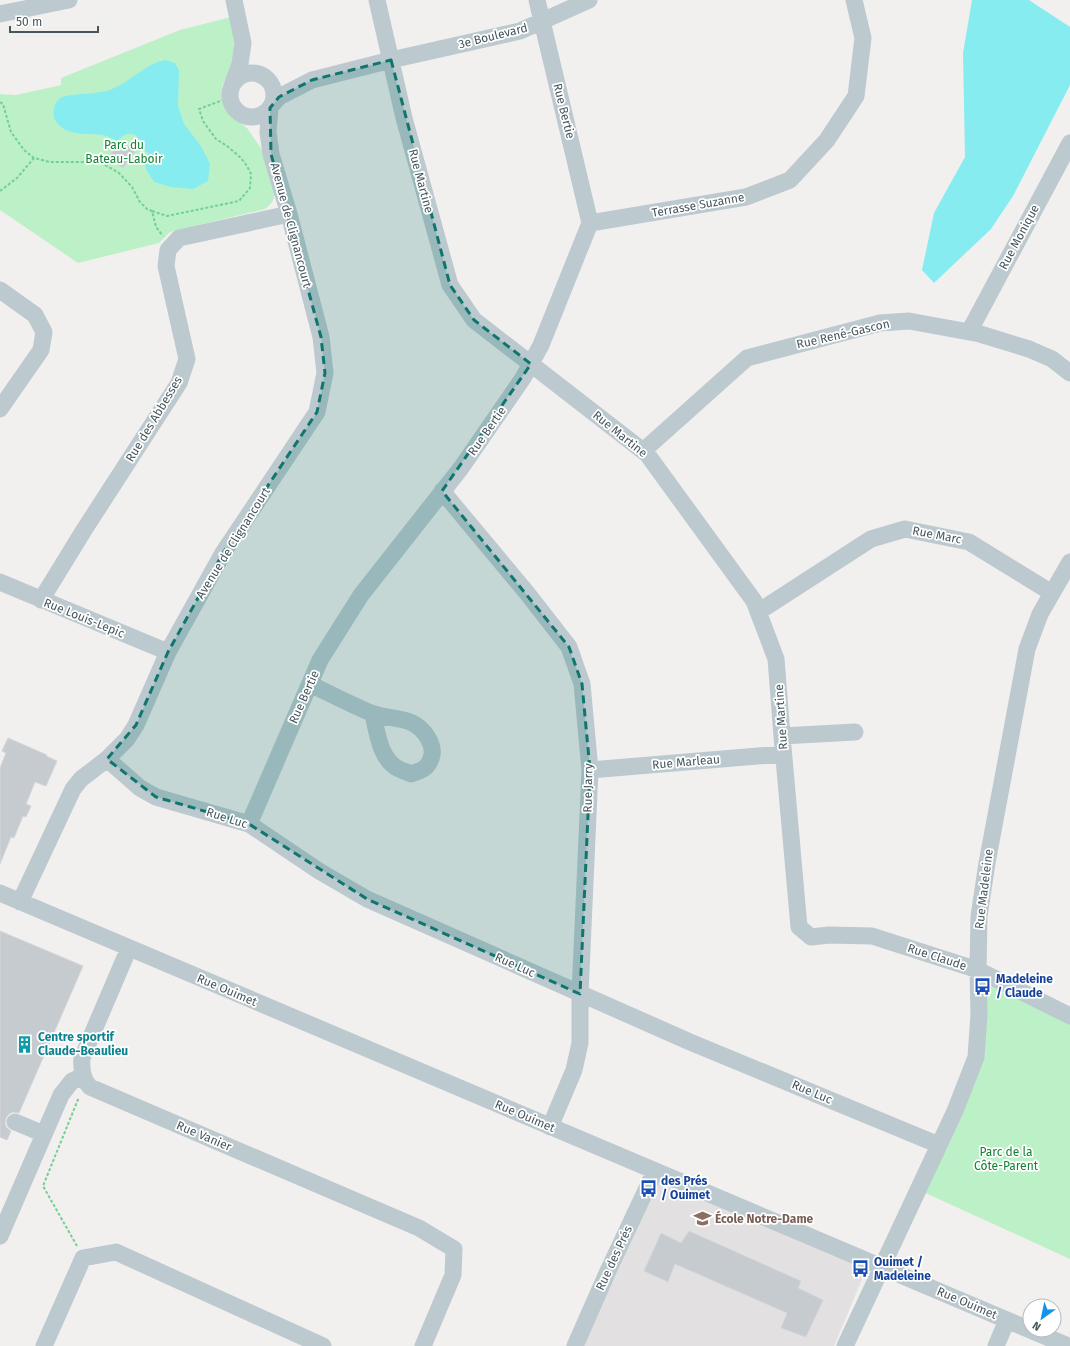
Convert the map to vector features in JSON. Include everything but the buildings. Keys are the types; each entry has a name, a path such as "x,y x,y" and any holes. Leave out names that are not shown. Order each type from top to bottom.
{"street":[{"path":"0,14 69,0"},
{"path":"234,0 243,43 257,70 269,80 274,90 274,100 271,107 268,132 271,154"},
{"name":"Rue Martine","path":"377,0 392,60 404,118 450,286 474,320 647,454 754,601 776,659 799,926"},
{"name":"Rue Bertie","path":"249,824 320,660 361,595 470,455 523,378 544,338 590,223 537,0"},
{"name":"3e Boulevard","path":"312,80 520,31 589,0"},
{"name":"Terrasse Suzanne","path":"590,223 746,197 790,180 828,140 856,96 863,38 854,0"},
{"path":"233,84 240,64 243,43"},
{"path":"251,72 274,80 312,80 279,97 271,107 261,115 249,117 244,115 238,112 231,102 230,90 233,84 236,79 246,73 251,72"},
{"path":"244,115 261,137 271,154"},
{"name":"Rue Monique","path":"969,332 1070,142"},
{"name":"Avenue de Clignancourt","path":"20,902 73,789 81,779 107,759 127,739 136,725 168,652 223,553 318,412 325,373 321,336 289,214 271,154"},
{"name":"Rue des Abbesses","path":"41,600 84,530 179,383 187,359 166,266 168,250 179,238 289,214"},
{"path":"0,290 35,315 44,332 41,350 0,409"},
{"name":"Rue René-Gascon","path":"642,450 747,358 880,323 909,321 980,334 1029,349 1052,359 1070,373"},
{"name":"Rue Jarry","path":"442,491 527,593 569,647 582,684 590,770 580,994 580,1043 574,1070 550,1127"},
{"name":"Rue Marc","path":"758,612 871,539 905,529 969,542 1052,593"},
{"name":"Rue Madeleine","path":"845,1346 955,1111 976,1056 979,1014 979,916 987,863 1027,649 1040,614 1070,562"},
{"name":"Rue Louis-Lepic","path":"0,582 168,652"},
{"path":"310,684 373,714"},
{"path":"782,736 855,732"},
{"name":"Rue Marleau","path":"590,770 783,754"},
{"name":"Rue Luc","path":"107,759 140,788 156,797 249,824 319,870 367,899 698,1045 939,1145"},
{"name":"Rue Ouimet","path":"0,893 1068,1346"},
{"name":"Rue Claude","path":"799,926 811,937 829,935 872,936 978,970 1070,1016"},
{"path":"0,1236 61,1095 72,1081 85,1080 81,1068 82,1058 129,948"},
{"name":"Rue Vanier","path":"85,1080 97,1090 418,1228 454,1248 453,1275 423,1346"},
{"path":"15,1122 44,1134"},
{"name":"Rue des Prés","path":"575,1346 655,1171"},
{"path":"44,1346 84,1258 116,1252 323,1346"},
{"path":"996,1346 1007,1320"}],"path":[{"path":"0,102 3,104 11,132 24,150 34,158 50,162 100,162 119,173 132,187 140,202 147,209 167,216 239,201 250,188 251,174 241,158 216,139 203,121 199,110 223,100"},
{"path":"0,191 17,178 34,158"},
{"path":"152,211 156,227 165,238"},
{"path":"84,1258 42,1186 85,1080"}],"highlighted area":[{"path":"391,60 450,285 474,320 531,364 442,491 569,647 582,684 590,770 580,994 367,899 249,824 156,797 107,759 136,725 168,652 223,553 317,412 325,373 321,337 271,154 270,108 279,97 312,80"}],"shaded area":[{"name":"École Notre-Dame","path":"660,1173 868,1265 834,1346 582,1345"}],"green space":[{"name":"Parc du Bateau-Laboir","path":"231,17 236,60 222,86 223,104 228,113 247,128 262,150 275,192 272,202 265,209 170,232 159,243 78,263 0,210 0,94 16,95 61,85 61,78 180,30"},
{"name":"Parc de la Côte-Parent","path":"978,971 1070,1021 1070,1259 921,1191 981,1057"}],"water":[{"path":"972,0 1029,0 1070,27 1070,85 1013,196 991,229 934,283 922,270 934,213 965,157 963,53"},
{"path":"165,60 175,63 179,70 178,106 184,124 201,146 210,164 208,181 193,189 171,187 154,182 143,161 149,154 138,145 139,140 137,136 126,134 117,141 103,135 78,134 67,130 57,123 53,114 56,103 64,96 100,92 112,89 151,65"}],"place":[{"name":"Madeleine / Claude","path":"983,986"},
{"name":"Centre sportif Claude-Beaulieu","path":"25,1044"},
{"name":"des Prés / Ouimet","path":"648,1188"},
{"name":"École Notre-Dame","path":"702,1219"},
{"name":"Ouimet / Madeleine","path":"861,1269"}]}
